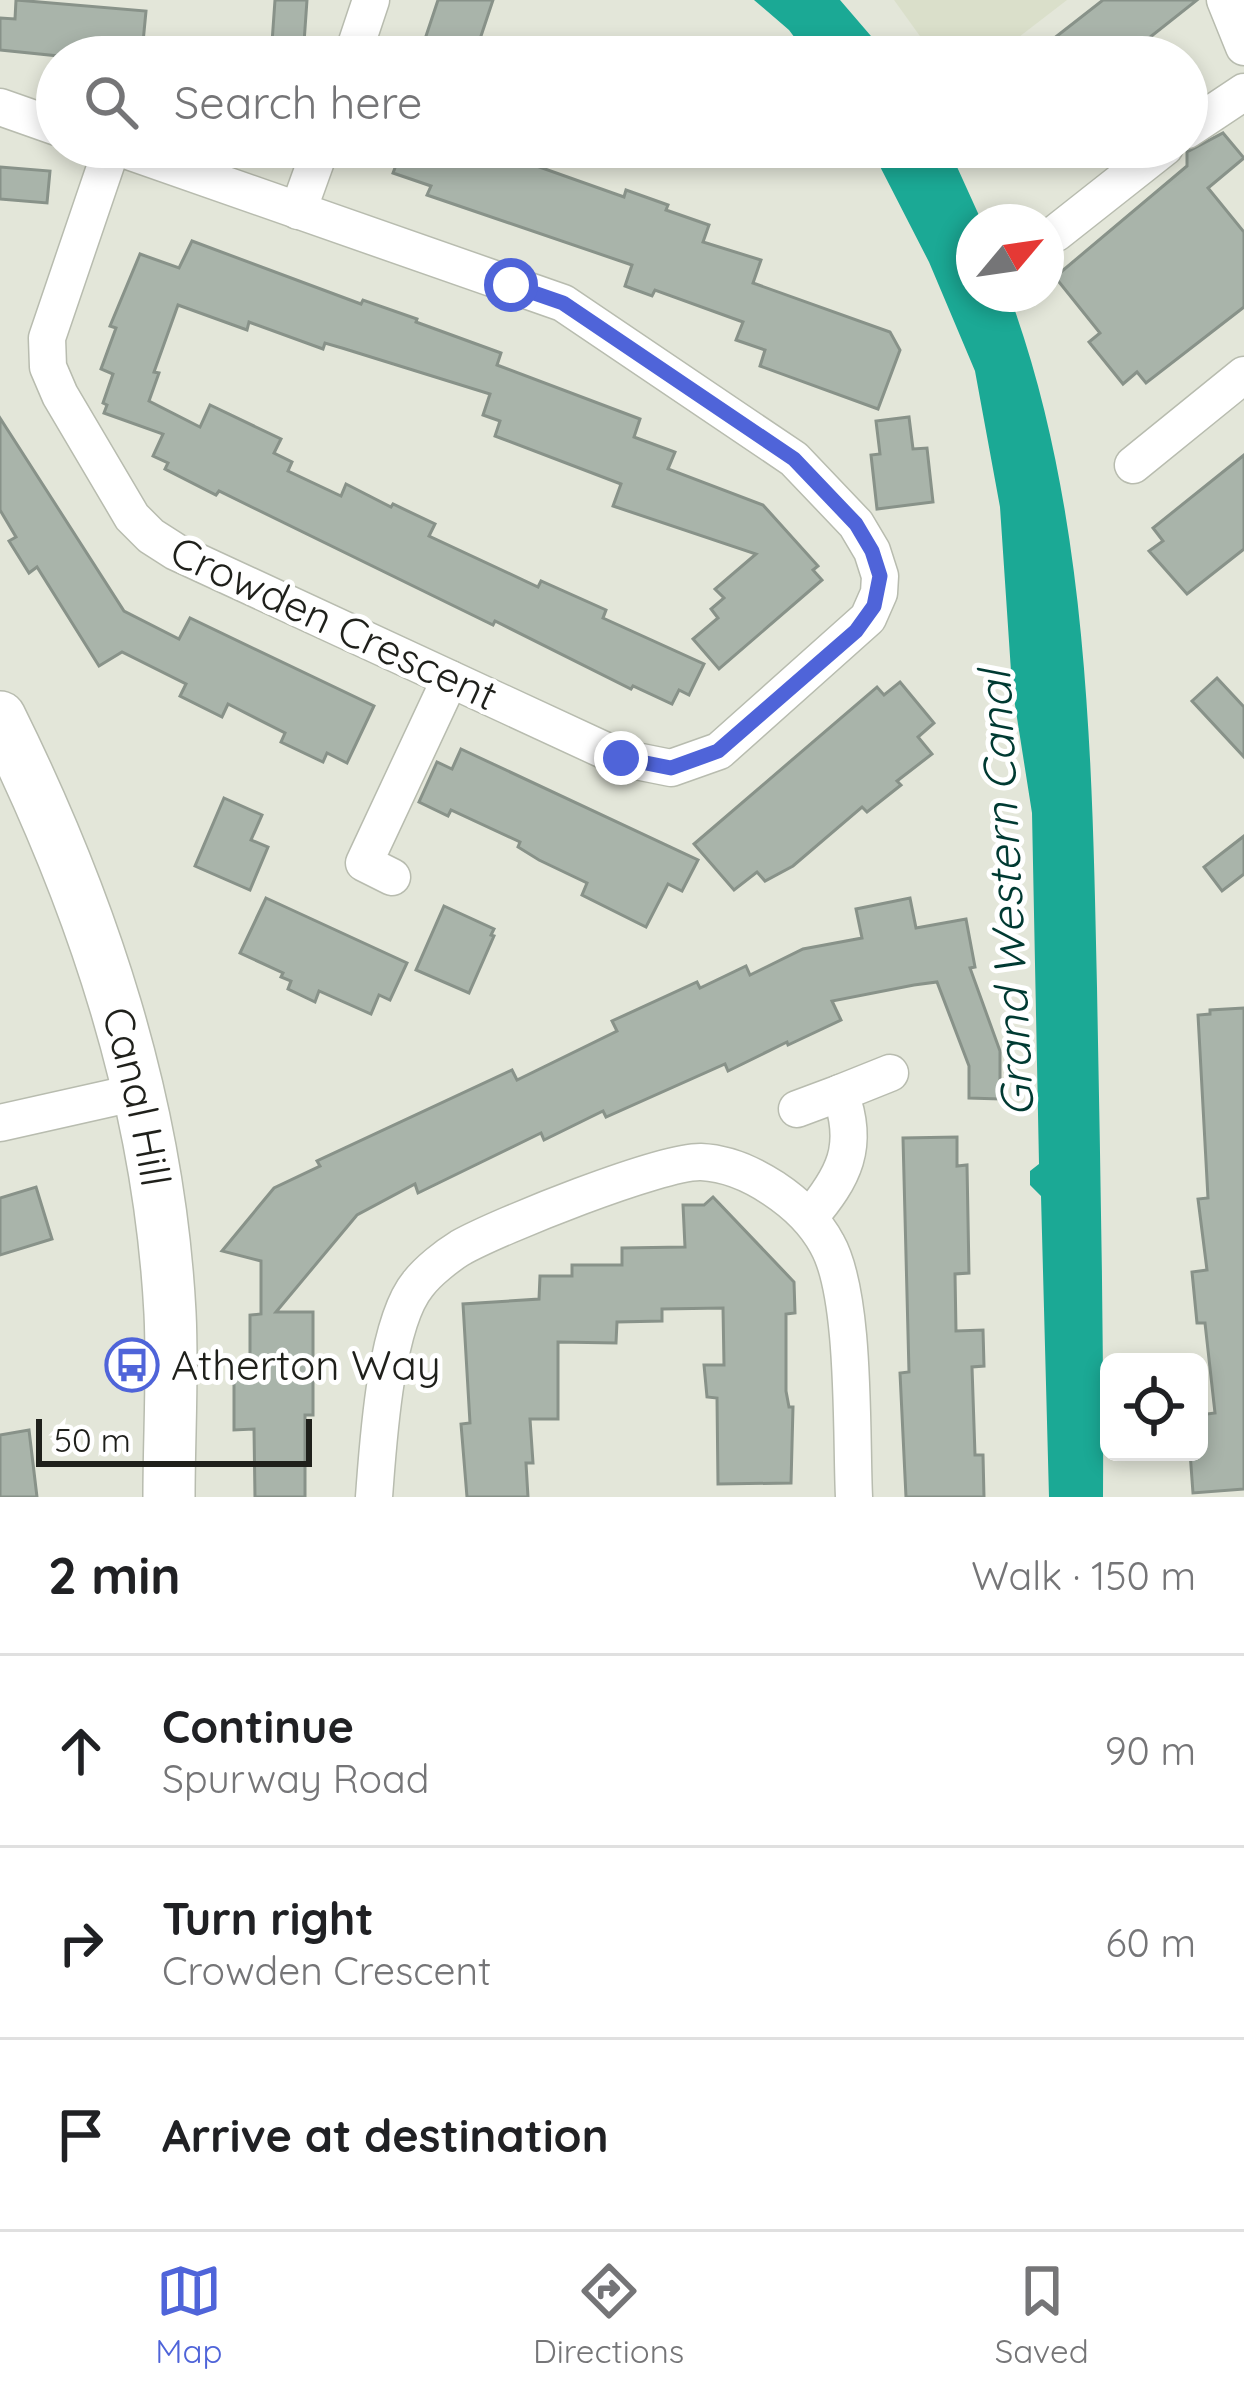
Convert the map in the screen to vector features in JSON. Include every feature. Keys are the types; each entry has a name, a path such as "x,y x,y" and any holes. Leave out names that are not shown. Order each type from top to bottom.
{"street":[{"path":"359,36 371,0"},
{"path":"1225,0 1244,47"},
{"path":"1208,116 1244,92"},
{"path":"0,107 36,120"},
{"name":"Crowden Crescent","path":"107,168 47,338 48,367 132,517 176,552 621,758 671,768 718,751 856,631 874,606 880,576 872,551 856,524 794,459 563,303 298,212"},
{"path":"173,168 298,212 314,168"},
{"path":"1064,227 1138,168"},
{"path":"1133,465 1153,427 1244,375"},
{"path":"365,863 450,679"},
{"name":"Canal Hill","path":"0,717 77,889 123,1021 153,1171 170,1317 169,1497"},
{"path":"797,1109 890,1073"},
{"path":"0,1123 138,1092"},
{"path":"809,1218 831,1192 846,1161 851,1131 840,1093"},
{"path":"374,1497 383,1402 405,1311 417,1285 457,1250 656,1170 698,1162 754,1178 809,1218 827,1243 841,1274 854,1497"}],"shaded area":[{"path":"894,0 1067,0 1020,36 920,36"}],"water":[{"path":"754,0 840,0 871,36 793,36"},
{"path":"881,168 958,168 974,204 956,204 956,312 1015,312 1036,377 1071,548 1092,813 1103,1497 1049,1497 1041,1196 1030,1185 1030,1171 1039,1164 1032,813 1012,686 1000,507 975,371 929,262"}],"building":[{"path":"16,0 146,11 144,36 36,36 36,54 0,50 0,18 15,19"},
{"path":"275,0 307,0 304,36 272,36"},
{"path":"438,0 493,0 481,36 426,36"},
{"path":"1103,0 1197,0 1152,36 1057,36"},
{"path":"1223,133 1244,158 1208,188 1244,232 1244,307 1146,383 1137,372 1123,384 1089,342 1100,333 1064,288 1064,269 1185,168 1208,168 1208,141"},
{"path":"0,167 50,171 47,203 0,199"},
{"path":"395,168 542,168 624,197 626,190 668,205 666,210 709,225 703,242 761,260 753,283 890,332 900,350 878,409 760,366 765,350 736,340 743,322 655,290 652,296 625,286 632,265 427,195 431,186 393,173"},
{"path":"192,241 361,304 363,300 417,319 501,353 497,365 640,419 634,437 675,452 668,469 763,505 818,566 813,570 822,580 719,669 693,639 718,618 711,609 724,598 715,589 756,554 613,506 621,484 495,436 500,421 483,415 490,394 325,343 323,349 249,322 247,330 178,305 149,401 200,427 210,405 281,439 274,453 292,462 288,471 341,496 346,484 393,504 435,524 429,536 538,587 541,581 606,610 603,618 704,664 689,695 679,690 672,704 631,689 165,469 168,463 153,456 163,434 104,413 113,374 101,369 116,328 110,326 140,254 179,268"},
{"path":"909,417 913,449 927,448 933,502 877,509 871,455 880,454 876,421"},
{"path":"0,418 124,611 179,639 190,618 374,706 347,763 327,753 323,762 281,742 285,733 228,704 222,717 180,696 186,684 122,652 99,666 37,567 29,573 9,541 16,537 0,510"},
{"path":"1244,455 1244,549 1187,594 1149,551 1163,541 1153,528"},
{"path":"1217,678 1244,707 1244,757 1192,701"},
{"path":"900,682 934,723 918,737 932,754 897,781 901,785 867,812 862,807 793,866 765,881 757,872 734,890 694,844 877,687 884,695"},
{"path":"461,749 698,860 682,891 668,884 646,927 582,895 587,883 539,860 518,847 520,842 451,810 448,816 419,802 437,762 452,769"},
{"path":"224,798 262,815 251,840 268,847 250,890 195,866"},
{"path":"1244,836 1244,874 1222,891 1204,867"},
{"path":"266,898 407,963 390,1000 379,995 371,1014 319,991 315,1002 288,989 291,981 281,977 283,973 240,953"},
{"path":"910,898 916,928 966,919 975,967 970,968 1000,1051 1000,1099 969,1098 969,1066 937,982 914,985 832,1001 841,1020 788,1045 728,1071 725,1064 606,1117 603,1111 544,1140 541,1133 418,1193 415,1184 357,1215 276,1312 313,1312 313,1415 305,1415 305,1497 255,1497 254,1429 234,1430 234,1376 250,1376 250,1315 261,1314 261,1261 222,1251 274,1188 320,1166 317,1161 512,1070 517,1080 617,1031 612,1021 697,982 700,988 746,966 750,975 803,949 862,938 856,909"},
{"path":"444,906 494,929 469,993 416,970"},
{"path":"1244,1008 1244,1489 1193,1493 1191,1461 1208,1461 1208,1414 1215,1413 1205,1323 1197,1323 1192,1272 1207,1270 1198,1199 1208,1198 1198,1015 1210,1014 1210,1010"},
{"path":"957,1137 957,1166 967,1165 969,1273 955,1274 956,1331 983,1330 984,1366 972,1367 975,1455 983,1455 984,1497 906,1497 900,1373 909,1372 903,1138"},
{"path":"36,1187 52,1239 0,1255 0,1198"},
{"path":"713,1197 794,1282 795,1313 786,1314 786,1391 789,1407 793,1407 791,1483 718,1484 717,1398 707,1397 704,1365 724,1365 723,1308 662,1309 662,1321 617,1322 616,1343 558,1342 558,1419 530,1419 533,1463 526,1463 528,1497 467,1497 461,1424 470,1423 463,1304 539,1299 540,1276 572,1276 572,1265 622,1265 622,1248 685,1247 683,1205 704,1205"},
{"path":"29,1430 37,1497 0,1497 0,1435"}],"place":[{"name":"Atherton Way","path":"132,1365"}],"route":[{"path":"511,285 563,303 794,459 856,524 880,576 874,606 856,631 718,751 671,768 621,758"}],"water label":[{"name":"Grand Western Canal","path":"1006,894"}]}
